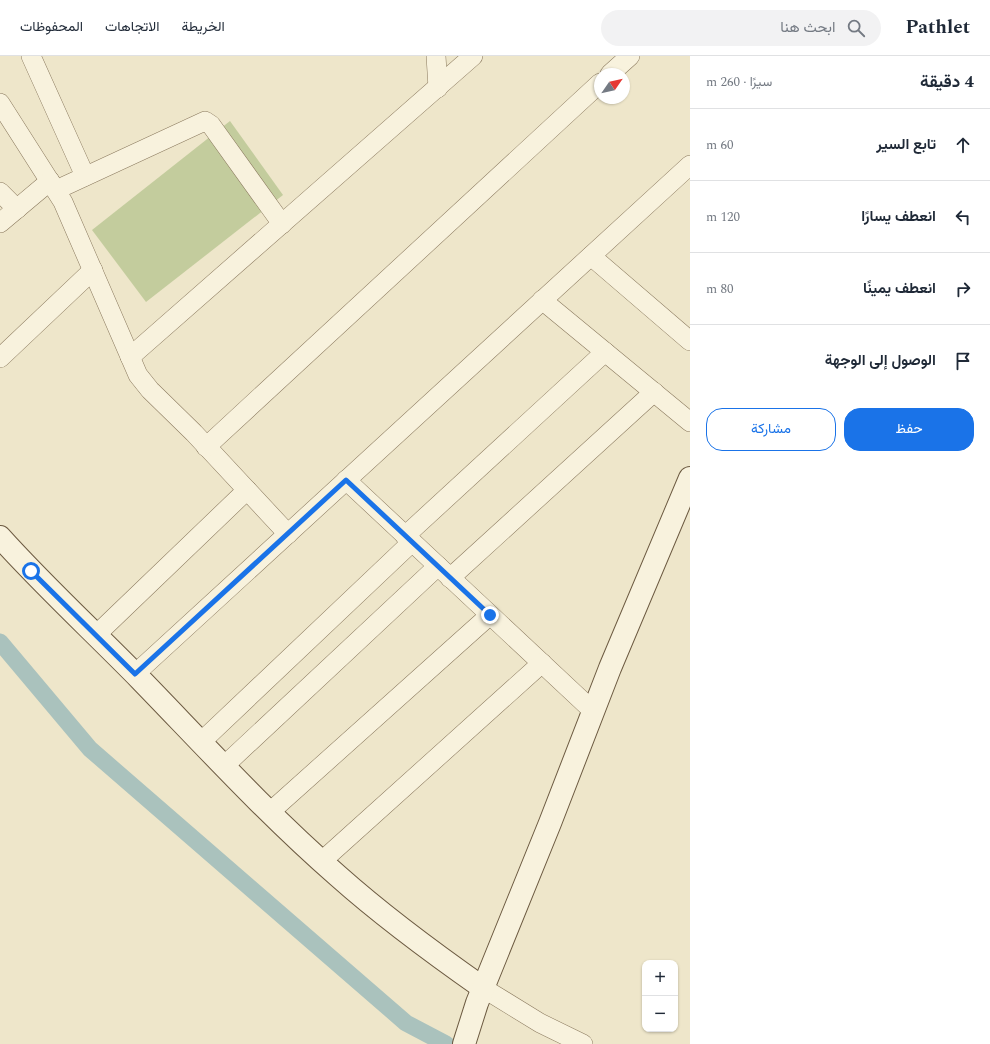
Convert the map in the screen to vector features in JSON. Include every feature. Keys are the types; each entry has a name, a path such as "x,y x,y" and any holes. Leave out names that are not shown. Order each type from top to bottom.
{"main road":[{"path":"464,1044 480,995 547,830 593,711 690,478"},
{"path":"0,536 31,571 135,674 270,812 338,877 416,940 480,995"}],"street":[{"path":"31,56 85,176"},
{"path":"436,56 438,88"},
{"path":"130,357 473,56"},
{"path":"617,68 630,56"},
{"path":"206,447 594,89"},
{"path":"0,104 53,186 73,224 138,375 150,390 288,534"},
{"path":"0,223 17,209 53,186 85,176 205,121 211,125 282,224"},
{"path":"135,674 690,164"},
{"path":"0,192 17,209"},
{"path":"591,256 690,342"},
{"path":"0,358 92,270"},
{"path":"542,300 690,422"},
{"path":"201,742 409,539 605,352"},
{"path":"224,766 444,572 654,392"},
{"path":"346,480 593,711"},
{"path":"96,635 247,490"},
{"path":"270,812 490,615"},
{"path":"322,861 542,663"},
{"path":"480,995 583,1044"}],"green space":[{"path":"230,121 283,195 146,302 92,230"}],"waterway":[{"path":"0,642 90,749 406,1023 446,1044"}],"route":[{"path":"31,571 135,674 346,480 490,615"}]}
